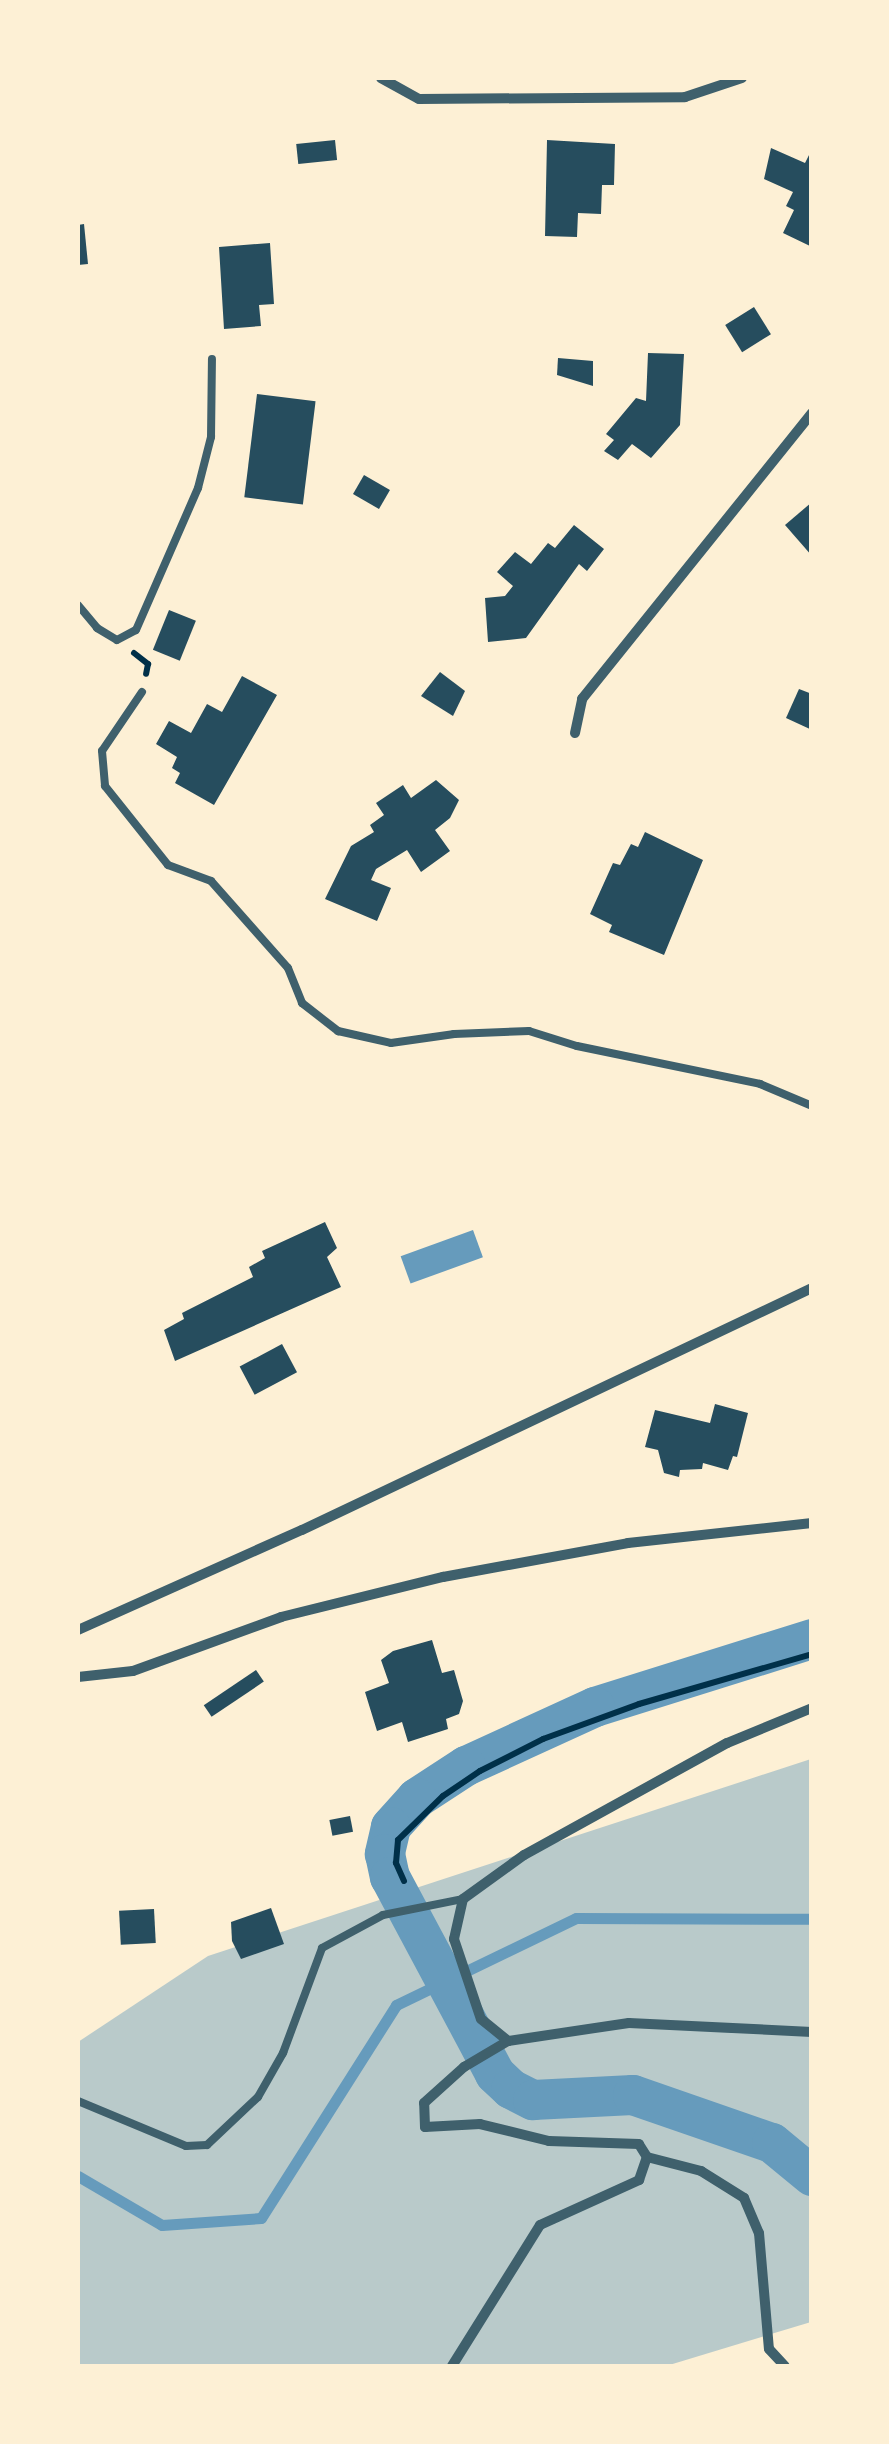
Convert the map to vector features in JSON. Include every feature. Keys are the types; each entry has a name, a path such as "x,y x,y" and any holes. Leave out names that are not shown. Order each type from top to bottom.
{"street":[{"path":"381,78 419,99 685,97 742,78"},
{"path":"575,733 582,699 812,413"},
{"path":"78,1630 302,1530 812,1288"},
{"path":"78,1677 133,1671 281,1618 443,1576 628,1543 812,1524"},
{"path":"508,2041 481,2019 454,1938 463,1899 524,1855 710,1752 812,1708"},
{"path":"785,2366 769,2349 759,2233 744,2198 702,2170 648,2157 639,2144 549,2141 480,2124 425,2127 424,2104 464,2067 508,2041 629,2023 812,2032"},
{"path":"452,2366 540,2226 638,2180 648,2157"}],"lane":[{"path":"78,605 97,628 117,640 136,630 198,488 211,437 212,360"},
{"path":"142,692 102,751 105,786 168,865 211,881 288,968 302,1003 338,1031 390,1044 454,1034 529,1031 577,1046 760,1084 812,1106"},
{"path":"78,2101 186,2146 207,2145 258,2097 283,2053 322,1948 383,1916 463,1899"}],"path":[{"path":"117,640 148,664 142,692"},
{"path":"404,1881 396,1863 398,1840 442,1796 480,1771 543,1739 607,1716 812,1654"}],"shaded area":[{"path":"811,1759 811,2322 666,2366 78,2366 78,2042 208,1956"}],"water":[{"path":"473,1230 483,1257 411,1284 401,1256"}],"building":[{"path":"335,140 337,160 298,164 296,144"},
{"path":"547,140 615,144 614,185 602,185 601,214 578,213 577,237 545,236"},
{"path":"771,148 805,163 812,149 810,246 783,233 794,210 786,206 793,192 764,179"},
{"path":"84,224 88,264 78,265 78,225"},
{"path":"270,243 274,304 259,305 261,326 224,329 219,247"},
{"path":"754,307 771,334 742,352 725,325"},
{"path":"648,353 684,354 680,425 651,458 632,444 618,460 604,451 614,440 606,434 636,398 646,401"},
{"path":"558,358 593,361 593,386 557,375"},
{"path":"257,394 316,401 303,504 244,497"},
{"path":"364,475 390,490 379,509 353,494"},
{"path":"812,502 812,556 785,525"},
{"path":"574,525 604,549 587,571 579,564 526,638 488,642 485,598 505,596 513,586 497,572 515,552 531,564 548,543 555,548"},
{"path":"169,610 196,621 180,661 153,650"},
{"path":"440,672 465,691 453,716 421,696"},
{"path":"242,676 277,695 214,805 175,783 180,773 172,768 177,757 156,744 169,721 191,733 207,704 222,712"},
{"path":"799,689 812,694 812,730 786,718"},
{"path":"436,780 459,800 450,818 435,830 450,851 421,872 407,850 376,869 371,880 391,888 377,921 325,899 351,846 374,832 370,825 384,815 376,803 403,785 411,798"},
{"path":"645,832 703,860 664,955 609,932 612,925 590,914 613,863 620,865 631,844 638,847"},
{"path":"325,1222 337,1248 327,1257 341,1287 175,1361 164,1330 184,1319 182,1313 253,1277 249,1267 265,1258 262,1251"},
{"path":"282,1344 297,1372 255,1395 240,1367"},
{"path":"715,1404 748,1413 737,1457 733,1456 728,1470 703,1463 702,1469 680,1470 679,1477 664,1473 658,1450 645,1447 655,1410 710,1423"},
{"path":"432,1640 442,1673 454,1670 463,1701 459,1714 446,1719 448,1729 408,1742 402,1722 377,1731 365,1692 389,1683 381,1660 393,1651"},
{"path":"256,1670 264,1682 212,1717 204,1705"},
{"path":"350,1816 353,1832 332,1836 329,1820"},
{"path":"271,1908 284,1944 241,1959 232,1941 231,1922"},
{"path":"154,1909 156,1943 121,1945 119,1911"}],"waterway":[{"path":"812,1639 595,1707 466,1766 417,1798 391,1827 385,1854 390,1877 495,2074 511,2089 533,2100 633,2095 772,2143 812,2176"},
{"path":"78,2176 162,2225 261,2218 396,2005 576,1918 812,1919"}]}
